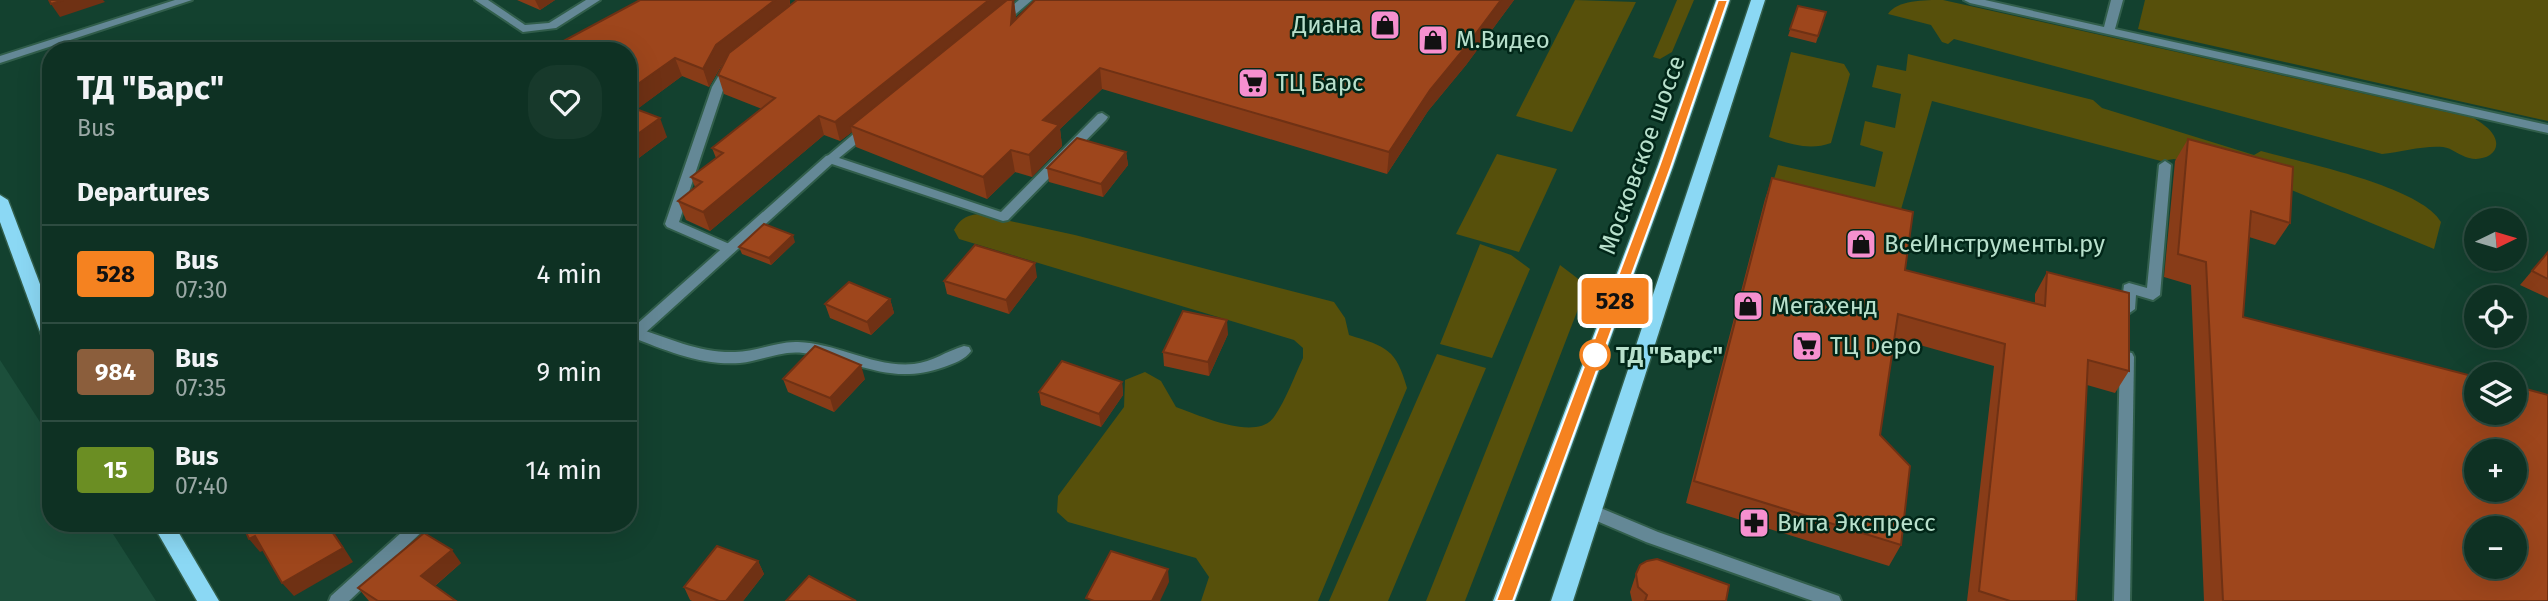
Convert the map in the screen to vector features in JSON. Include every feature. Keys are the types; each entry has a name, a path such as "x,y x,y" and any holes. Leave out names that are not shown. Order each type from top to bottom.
{"main road":[{"name":"Московское шоссе","path":"1504,601 1665,167 1723,0"},
{"path":"1562,601 1758,0"},
{"path":"0,200 42,313"},
{"path":"167,532 208,601"}],"street":[{"path":"56,42 186,0"},
{"path":"481,0 523,29 552,26 594,0"},
{"path":"985,35 1026,0"},
{"path":"1970,0 2548,129"},
{"path":"2039,14 2044,0"},
{"path":"2109,30 2116,0"},
{"path":"0,60 42,46"},
{"path":"729,249 672,224 718,87 728,68 738,61"},
{"path":"637,332 830,159 882,117"},
{"path":"830,159 1003,217 1102,117"},
{"path":"2122,601 2129,288 2153,295 2165,165"},
{"path":"637,337 720,358 750,357 798,346 887,369 911,371 941,365 964,351"},
{"path":"1591,511 1652,537 1833,601"},
{"path":"337,601 413,532"}],"shaded area":[{"path":"1575,0 1636,2 1572,132 1516,116"},
{"path":"1677,0 1694,0 1672,52 1660,59 1653,57"},
{"path":"1943,0 2474,118 2492,133 2496,147 2490,155 2480,159 2436,147 2382,154 1954,39 1948,44 1942,42 1931,25 1888,14 1904,3"},
{"path":"2145,0 2548,0 2548,121 2138,29"},
{"path":"1791,52 1844,64 1850,74 1831,143 1807,146 1769,137"},
{"path":"1908,54 2093,100 2102,108 2254,155 2261,151 2386,187 2429,209 2441,222 2434,249 2284,187 2174,159 2161,161 1932,101 1896,227 1770,193 1778,165 1875,187 1883,152 1860,145 1865,121 1895,128 1901,94 1872,87 1877,65 1906,71"},
{"path":"1497,154 1557,169 1519,252 1456,234"},
{"path":"978,214 1075,235 1334,302 1345,318 1349,335 1373,343 1394,357 1407,388 1318,601 1201,601 1209,577 1196,558 1068,522 1057,512 1058,496 1124,407 1125,380 1145,372 1161,381 1176,407 1227,424 1254,427 1266,424 1274,417 1303,358 1303,348 1294,340 959,239 954,230 958,223 966,217"},
{"path":"1480,244 1511,255 1530,269 1492,358 1440,344"},
{"path":"1560,265 1581,281 1580,304 1465,601 1426,601"},
{"path":"1437,354 1486,368 1388,601 1329,601"},
{"path":"0,360 42,425 42,532 112,532 156,601 0,601"}],"building":[{"path":"640,0 775,0 716,45 703,69 675,58 637,85 637,42 562,42"},
{"path":"797,0 989,0 835,122 819,116 703,212 678,201 702,182 691,177 723,153 712,148 775,98 718,75 729,53"},
{"name":"ТЦ Барс","path":"1007,0 1013,0 1011,24 1035,0 1501,0 1430,90 1389,152 1100,68 1043,120 1059,125 1029,155 1011,150 983,177 851,126"},
{"path":"1798,6 1826,12 1818,36 1790,29"},
{"path":"637,109 660,118 637,135"},
{"path":"1077,138 1126,152 1101,184 1047,168"},
{"path":"2188,139 2293,167 2290,223 2251,211 2243,317 2464,374 2464,425 2527,425 2527,389 2548,395 2548,601 2223,601 2206,262 2178,254"},
{"path":"1772,178 1913,212 1905,270 2045,306 2047,272 2129,293 2129,371 2088,360 2076,601 2010,601 1979,591 2005,344 1898,314 1880,435 1910,466 1901,545 1694,481"},
{"path":"764,224 793,235 769,258 739,247"},
{"path":"975,245 1035,263 1006,300 944,281"},
{"path":"2548,252 2548,279 2532,271"},
{"path":"849,282 890,299 867,322 825,304"},
{"path":"1183,311 1227,320 1208,362 1163,352"},
{"path":"815,346 861,365 830,398 783,379"},
{"path":"1062,361 1122,382 1099,414 1039,392"},
{"path":"246,532 332,532 343,548 282,583 255,536 249,539"},
{"path":"424,533 452,550 421,576 456,601 378,601 358,588"},
{"path":"717,546 758,561 726,601 719,601 684,587"},
{"path":"1111,551 1168,569 1152,601 1094,601 1086,598"},
{"path":"1657,559 1729,585 1726,601 1645,601 1647,595 1638,587 1636,574 1640,565"},
{"path":"809,576 856,601 786,601"}],"bus line":[{"name":"528","path":"1504,601 1665,167 1723,0"}],"place":[{"name":"Диана","path":"1385,25"},
{"name":"М.Видео","path":"1433,40"},
{"name":"ТЦ Барс","path":"1253,83"},
{"name":"ВсеИнструменты.ру","path":"1861,244"},
{"name":"Мегахенд","path":"1748,306"},
{"name":"ТЦ Depo","path":"1807,346"},
{"name":"ТД \"Барс\"","path":"1595,355"},
{"name":"Вита Экспресс","path":"1754,523"}]}
